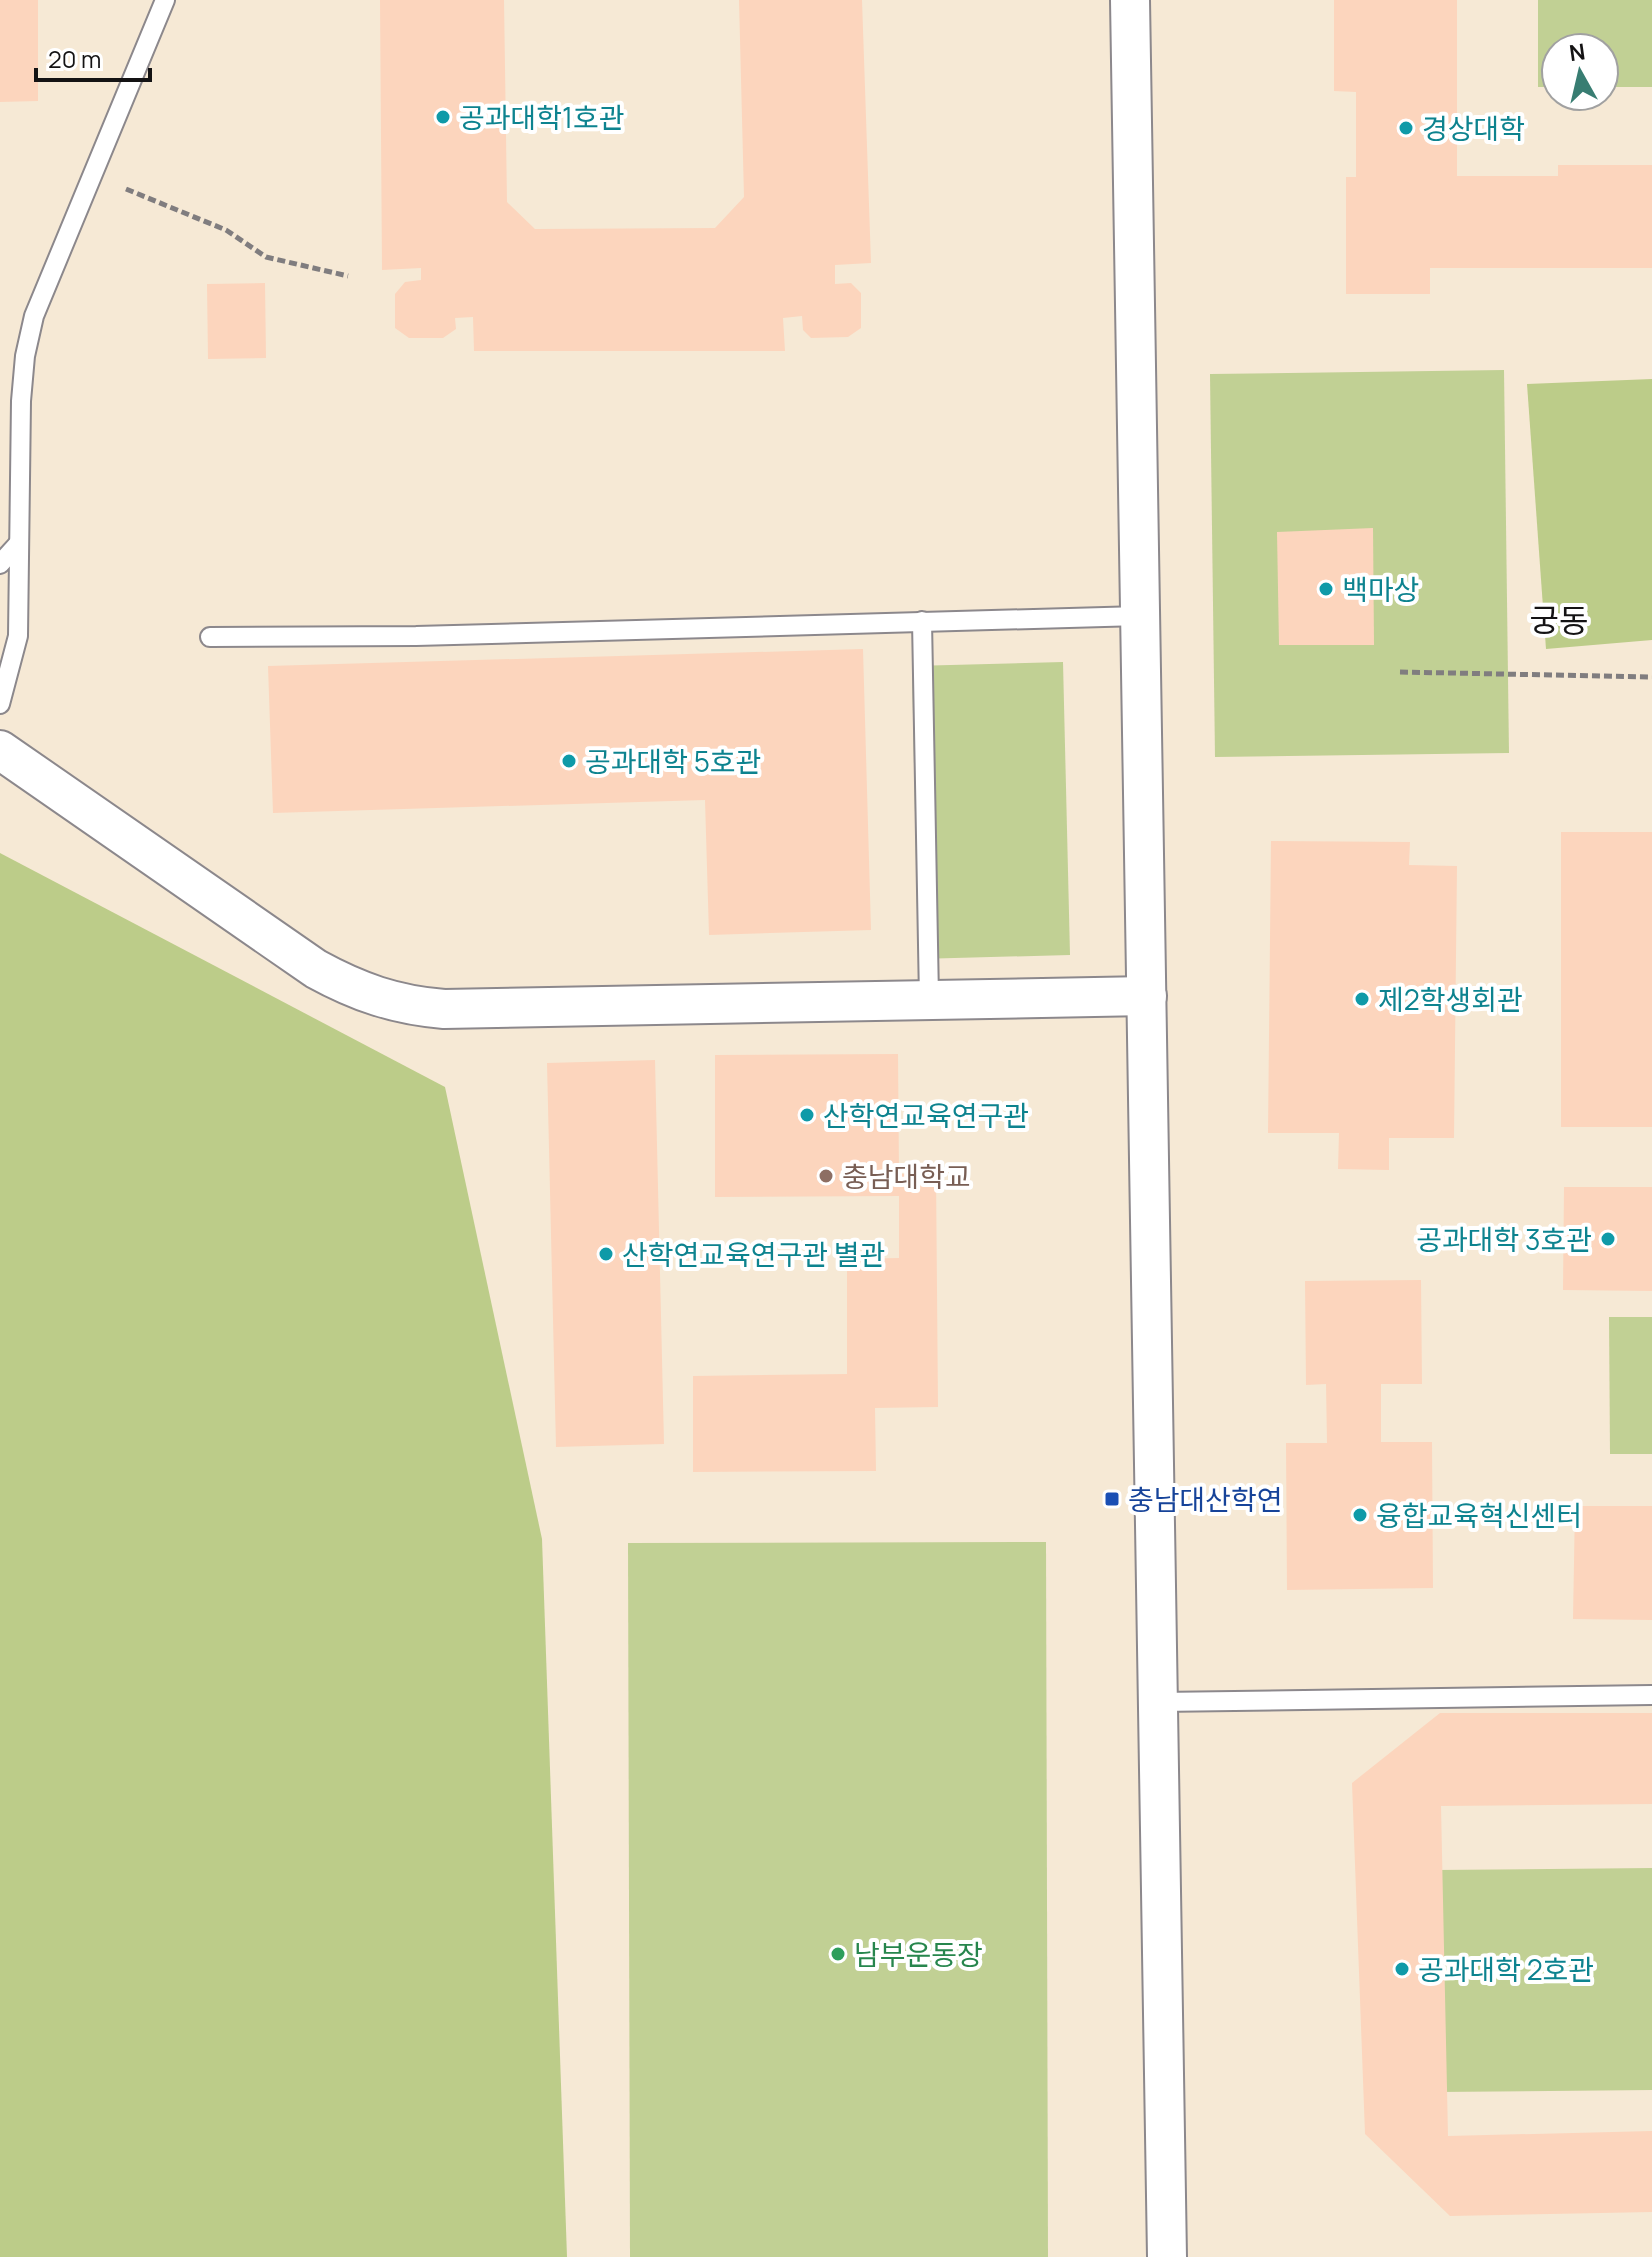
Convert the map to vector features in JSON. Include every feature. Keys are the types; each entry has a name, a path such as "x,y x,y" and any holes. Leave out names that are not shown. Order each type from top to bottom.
{"street":[{"path":"1130,0 1167,2257"},
{"path":"0,750 316,969 362,994 385,1001 444,1009 1147,996"}],"lane":[{"path":"0,704 18,636 18,544 23,478 22,377 34,316 165,0"},
{"path":"0,564 18,544"},
{"path":"210,637 416,636 1140,616"},
{"path":"922,621 929,998"},
{"path":"1159,1702 1652,1695"}],"path":[{"path":"126,189 226,230 266,257 348,276"},
{"path":"1400,672 1652,677"}],"shaded area":[{"name":"충남대학교","path":"0,0 1652,0 1652,2257 0,2257"}],"green space":[{"path":"1538,0 1652,0 1652,87 1620,87 1620,32 1540,32 1538,87"},
{"path":"1504,370 1509,753 1215,757 1210,374"},
{"path":"1652,379 1652,640 1546,649 1527,384"},
{"path":"1063,662 1070,955 918,959 912,666"},
{"path":"0,853 445,1087 542,1539 567,2257 0,2257"},
{"path":"1609,1317 1652,1317 1652,1454 1610,1454"},
{"name":"남부운동장","path":"1046,1542 1048,2257 630,2257 628,1543"},
{"path":"1652,1868 1652,2090 1438,2092 1436,1870"}],"building":[{"path":"0,0 38,0 38,101 0,102"},
{"name":"공과대학1호관","path":"380,0 504,0 507,202 535,229 715,228 744,197 739,0 862,0 871,263 835,265 835,284 851,283 861,293 861,328 848,337 811,338 803,330 802,316 783,318 785,351 474,351 473,317 455,318 456,329 443,338 409,338 395,328 395,294 405,282 421,280 421,268 382,270"},
{"name":"경상대학","path":"1334,0 1457,0 1457,176 1558,176 1558,165 1652,165 1652,268 1430,268 1430,294 1346,294 1346,177 1356,177 1356,92 1334,91"},
{"path":"265,283 266,358 208,359 207,284"},
{"name":"백마상","path":"1373,528 1374,645 1279,645 1277,532"},
{"name":"공과대학 5호관","path":"863,649 871,930 709,935 705,800 273,813 268,666"},
{"path":"1561,832 1652,832 1652,1127 1561,1127"},
{"name":"제2학생회관","path":"1271,841 1410,842 1409,865 1457,866 1454,1138 1389,1138 1389,1170 1338,1169 1339,1133 1268,1133"},
{"path":"898,1054 899,1174 936,1173 938,1407 875,1408 876,1471 693,1472 693,1376 847,1374 847,1259 899,1258 899,1196 715,1197 715,1055"},
{"name":"산학연교육연구관 별관","path":"655,1060 664,1444 556,1447 547,1063"},
{"name":"공과대학 3호관","path":"1564,1187 1652,1187 1652,1291 1563,1290"},
{"path":"1421,1280 1422,1384 1381,1384 1381,1442 1432,1442 1433,1588 1287,1590 1286,1443 1327,1443 1326,1384 1306,1385 1305,1281"},
{"path":"1575,1506 1652,1506 1652,1620 1573,1619"},
{"name":"공과대학 2호관","path":"1440,1713 1652,1713 1652,1804 1441,1806 1448,2136 1652,2131 1652,2212 1450,2216 1365,2134 1352,1783"}],"place":[{"name":"공과대학1호관","path":"443,117"},
{"name":"경상대학","path":"1406,128"},
{"name":"백마상","path":"1326,589"},
{"name":"공과대학 5호관","path":"569,761"},
{"name":"제2학생회관","path":"1362,999"},
{"name":"산학연교육연구관","path":"807,1115"},
{"name":"충남대학교","path":"826,1176"},
{"name":"공과대학 3호관","path":"1608,1239"},
{"name":"산학연교육연구관 별관","path":"606,1254"},
{"name":"충남대산학연","path":"1112,1499"},
{"name":"융합교육혁신센터","path":"1360,1515"},
{"name":"남부운동장","path":"838,1954"},
{"name":"공과대학 2호관","path":"1402,1969"}],"district":[{"name":"궁동","path":"1559,620"}]}
